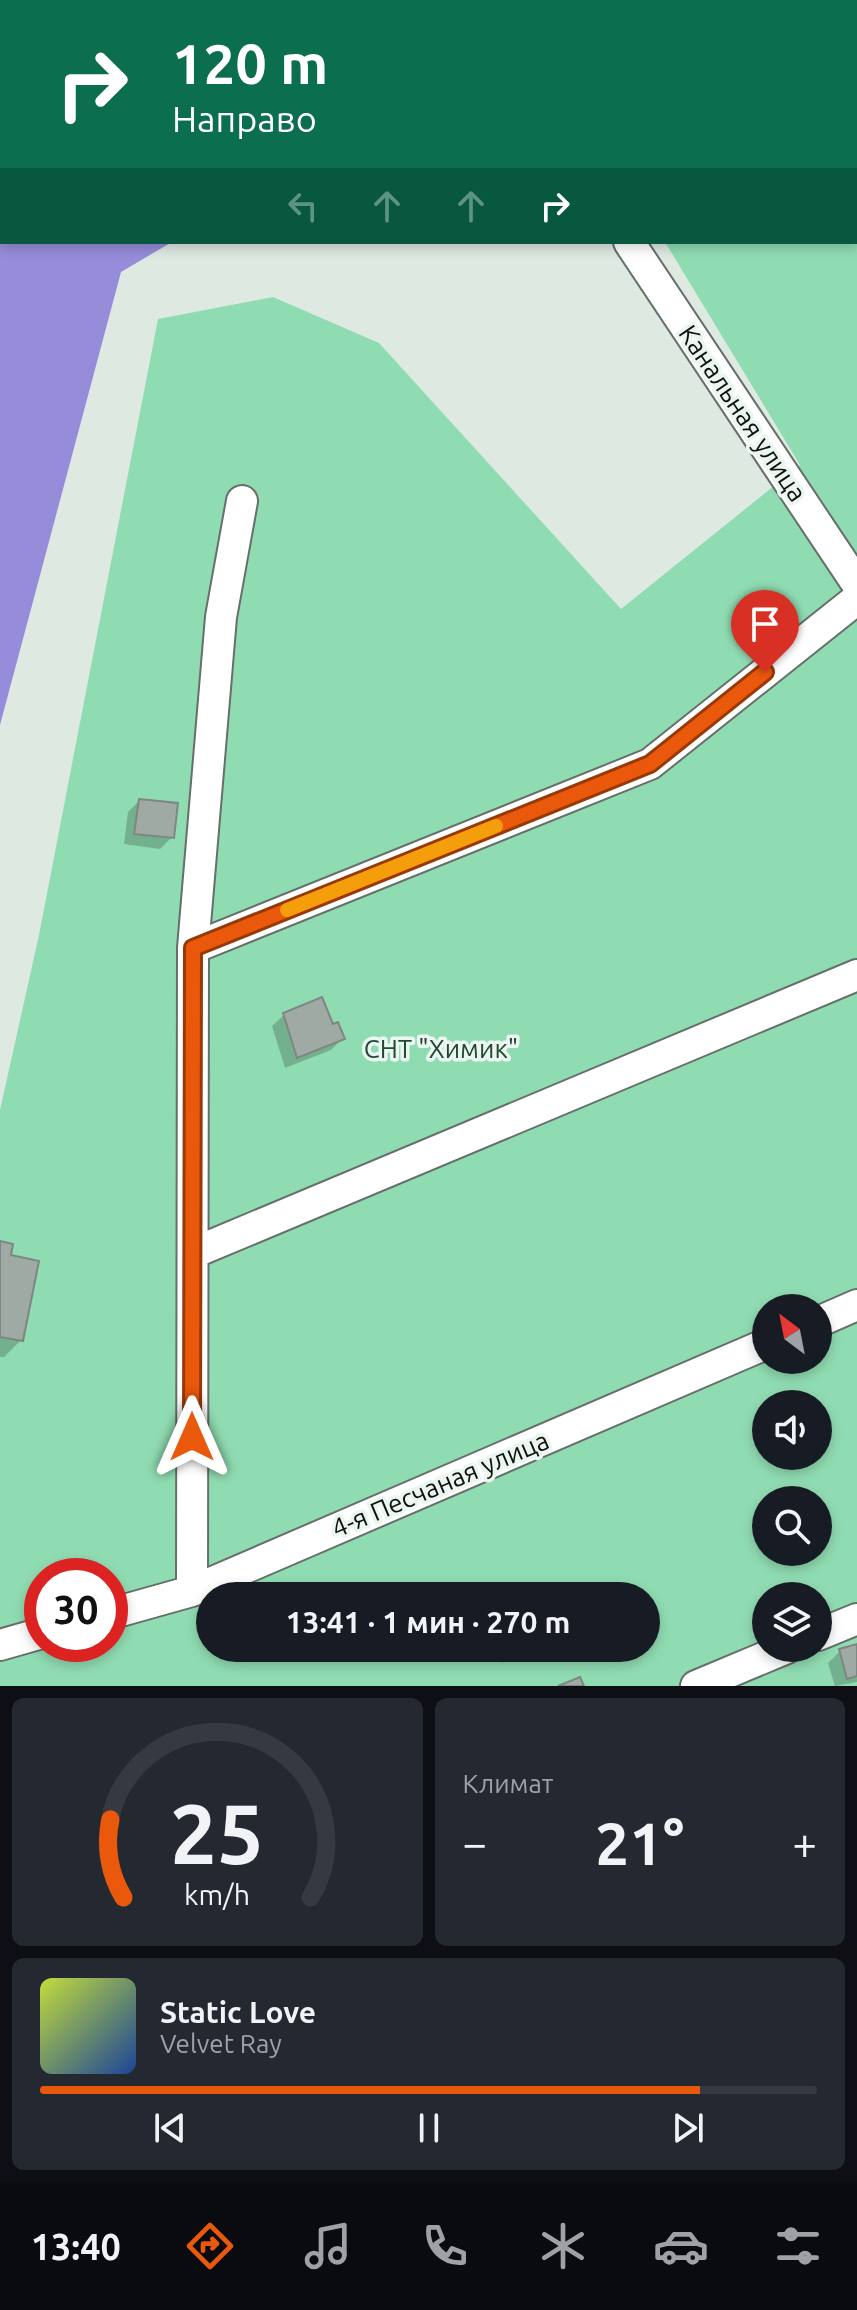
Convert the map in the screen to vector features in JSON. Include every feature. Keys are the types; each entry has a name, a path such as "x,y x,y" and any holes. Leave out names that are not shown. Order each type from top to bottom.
{"street":[{"name":"Канальная улица","path":"630,244 847,548 857,584"},
{"path":"192,1591 193,948 221,617 242,501"},
{"path":"193,948 650,764 857,599"},
{"path":"193,1253 857,975"},
{"path":"832,1316 857,1305"},
{"name":"4-я Песчаная улица","path":"128,1609 192,1591 752,1350"},
{"path":"832,1629 857,1619"},
{"path":"0,1645 24,1638"},
{"path":"696,1686 753,1662"}],"green space":[{"name":"СНТ \"Химик\"","path":"666,244 857,244 857,1686 0,1686 0,1110 39,935 158,319 273,297 379,343 621,609 800,465"}],"shaded area":[{"path":"0,244 169,244 121,272 0,725"}],"building":[{"path":"139,799 178,803 174,838 134,834"},
{"path":"322,997 333,1024 338,1022 345,1039 297,1058 283,1013"},
{"path":"0,1241 13,1244 11,1255 39,1261 23,1341 0,1337"},
{"path":"857,1644 857,1676 847,1679 839,1649"},
{"path":"580,1677 584,1686 558,1686"}],"slow traffic":[{"path":"287,910 496,826"}],"route":[{"path":"192,1437 193,948 650,764 765,672"}]}
